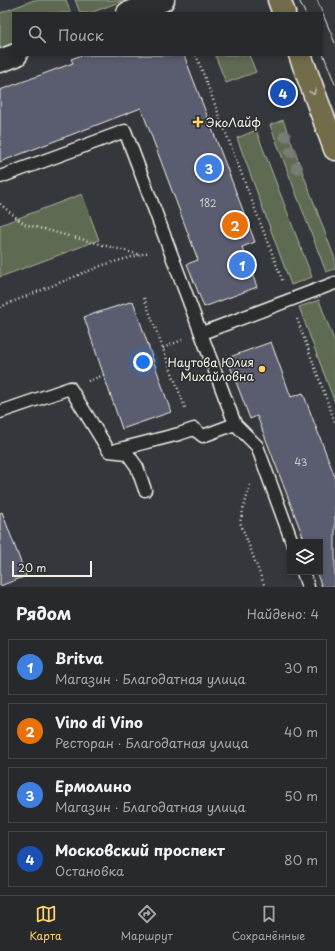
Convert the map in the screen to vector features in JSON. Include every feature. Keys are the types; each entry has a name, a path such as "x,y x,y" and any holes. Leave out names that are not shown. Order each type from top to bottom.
{"main road":[{"path":"279,0 284,12"},
{"path":"300,56 335,149"}],"street":[{"path":"131,12 163,0"},
{"path":"0,61 13,56"}],"lane":[{"path":"0,177 125,131 235,424 257,446 291,539"},
{"path":"202,333 335,283"},
{"path":"0,412 70,388 109,451"},
{"path":"109,451 194,430 203,436 235,424"},
{"path":"109,451 127,453 137,467 145,490"},
{"path":"304,575 308,587"}],"path":[{"path":"196,56 335,422"},
{"path":"0,204 24,224 141,255"},
{"path":"0,307 103,265 168,246"},
{"path":"144,298 194,430"},
{"path":"251,481 240,522 264,587"}],"green space":[{"path":"34,0 66,0 71,12 12,12 12,43 0,48 0,13"},
{"path":"75,0 125,0 93,12 80,12"},
{"path":"215,56 249,56 256,72 226,83"},
{"path":"283,120 335,259 335,269 326,272 270,125"},
{"path":"256,130 312,277 291,285 237,138"},
{"path":"82,194 99,240 0,277 0,225"},
{"path":"319,300 335,343 335,403 299,307"}],"building":[{"path":"79,56 184,56 255,242 242,247 257,287 204,307 187,264 198,260 141,108 0,162 0,90 73,63 71,59"},
{"path":"133,301 171,412 122,429 84,317"},
{"path":"271,342 291,397 303,393 335,477 335,587 322,587 317,575 323,575 323,539 304,539 257,416 250,419 227,358"},
{"path":"2,512 26,576 0,586 0,513"}],"tram line":[{"path":"299,0 305,12"},
{"path":"317,0 322,12"},
{"path":"323,14 335,43"},
{"path":"323,54 335,84"}],"place":[{"name":"Московский проспект","path":"283,93"},
{"name":"ЭкоЛайф","path":"198,122"},
{"name":"Ермолино","path":"209,168"},
{"name":"Vino di Vino","path":"235,225"},
{"name":"Britva","path":"242,265"},
{"name":"Наутова Юлия Михайловна","path":"262,369"}]}
